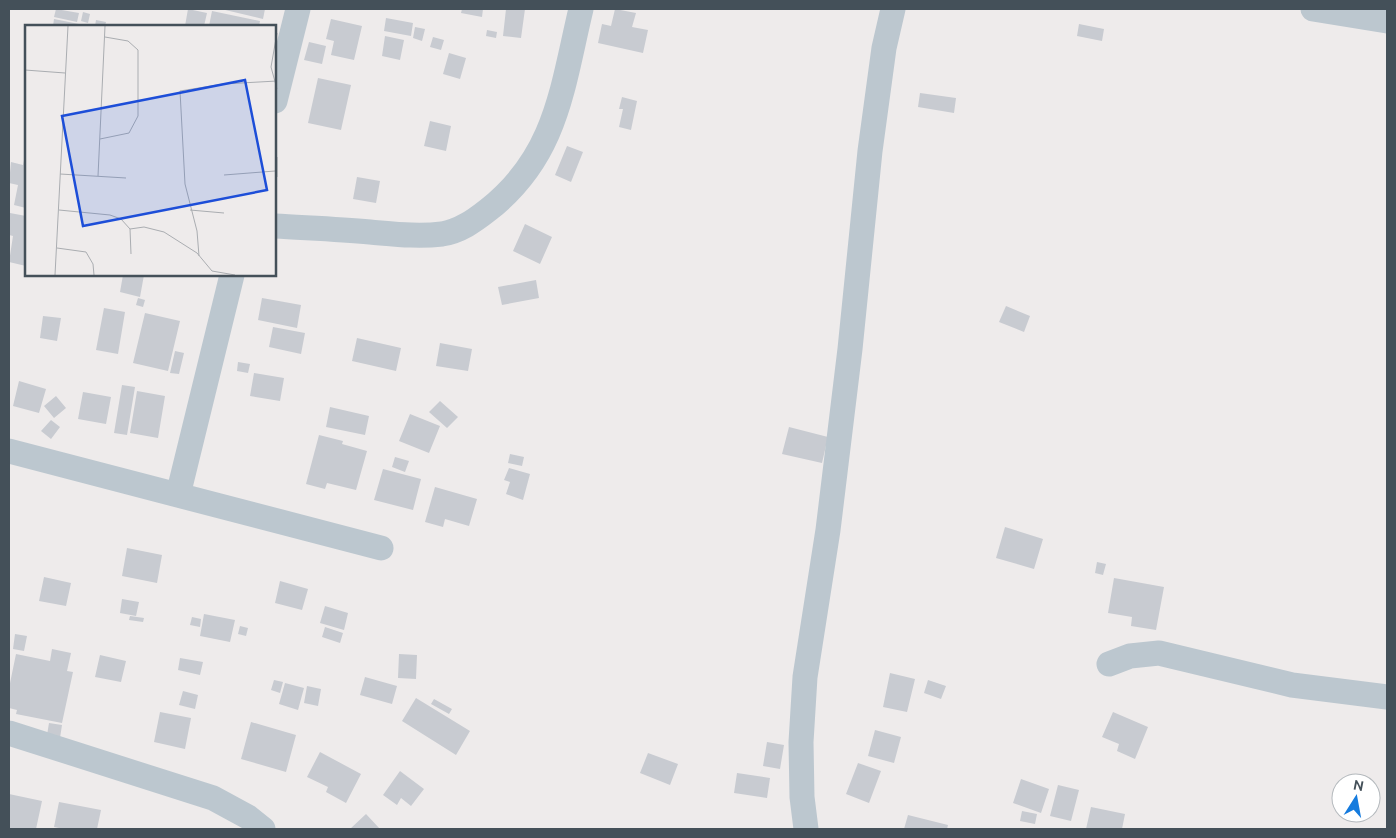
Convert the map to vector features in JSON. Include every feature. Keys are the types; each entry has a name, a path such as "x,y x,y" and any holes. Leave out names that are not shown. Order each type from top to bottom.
{"street":[{"path":"276,97 298,9"},
{"path":"276,226 418,236 444,234 468,226 504,197 532,165 546,139 558,109 581,9"},
{"path":"806,829 802,797 801,742 805,677 828,530 850,349 870,151 884,48 893,9"},
{"path":"1313,9 1387,21"},
{"path":"178,495 232,276"},
{"path":"9,451 381,548"},
{"path":"1109,664 1130,656 1159,653 1292,685 1387,697"},
{"path":"9,734 212,798 248,818 263,829"}],"building":[{"path":"56,9 79,13 77,22 54,17"},
{"path":"188,9 207,13 204,25 185,25"},
{"path":"221,9 265,9 263,19"},
{"path":"462,9 483,9 482,17 461,13"},
{"path":"506,9 525,9 521,38 503,36"},
{"path":"615,9 636,13 632,27 648,30 643,53 598,43 602,24 611,26"},
{"path":"212,11 260,21 259,25 209,25"},
{"path":"83,12 90,14 88,23 81,21"},
{"path":"386,18 413,23 411,36 384,31"},
{"path":"54,19 84,25 53,25"},
{"path":"331,19 362,26 354,60 331,55 334,41 326,39"},
{"path":"96,20 106,22 105,25 95,25"},
{"path":"1079,24 1104,29 1102,41 1077,36"},
{"path":"415,27 425,29 422,41 413,38"},
{"path":"487,30 497,32 496,38 486,36"},
{"path":"385,36 404,40 400,60 382,56"},
{"path":"433,37 444,40 441,50 430,47"},
{"path":"309,42 326,46 322,64 304,60"},
{"path":"449,53 466,58 460,79 443,74"},
{"path":"318,78 351,85 341,130 308,123"},
{"path":"920,93 956,98 954,113 918,107"},
{"path":"622,97 637,101 631,130 619,127 623,109 619,109"},
{"path":"430,121 451,126 446,151 424,146"},
{"path":"567,146 583,152 571,182 555,175"},
{"path":"25,155 25,208 14,205 18,185 9,183 11,162 23,165"},
{"path":"357,177 380,181 376,203 353,199"},
{"path":"10,213 25,216 25,266 9,262 13,236 9,235"},
{"path":"525,224 552,237 540,264 513,251"},
{"path":"123,276 144,276 140,297 120,292"},
{"path":"536,280 539,298 502,305 498,287"},
{"path":"138,298 145,300 143,307 136,305"},
{"path":"262,298 301,305 297,328 258,320"},
{"path":"1006,306 1030,316 1024,332 999,322"},
{"path":"104,308 125,312 118,354 96,350"},
{"path":"145,313 180,321 168,371 133,363"},
{"path":"43,316 61,318 57,341 40,338"},
{"path":"273,327 305,333 301,354 269,347"},
{"path":"357,338 401,348 396,371 352,361"},
{"path":"440,343 472,349 468,371 436,366"},
{"path":"175,351 184,353 179,374 170,373"},
{"path":"238,362 250,364 248,373 237,371"},
{"path":"254,373 284,378 280,401 250,396"},
{"path":"19,381 46,389 39,413 13,406"},
{"path":"122,385 135,387 127,435 114,433"},
{"path":"137,391 165,396 158,438 130,433"},
{"path":"83,392 111,397 106,424 78,419"},
{"path":"56,396 66,408 54,418 44,406"},
{"path":"440,401 458,417 447,428 429,412"},
{"path":"330,407 369,416 365,435 326,427"},
{"path":"410,414 440,426 429,453 399,441"},
{"path":"51,420 60,427 51,439 41,431"},
{"path":"789,427 828,437 822,463 782,454"},
{"path":"319,435 343,441 342,444 367,451 356,490 327,483 325,489 306,484"},
{"path":"510,454 524,457 522,466 508,463"},
{"path":"395,457 409,461 405,472 392,467"},
{"path":"509,468 530,474 523,500 506,494 510,482 504,480"},
{"path":"383,469 421,479 413,510 374,500"},
{"path":"435,487 477,499 469,526 445,519 443,527 425,522"},
{"path":"1005,527 1043,539 1034,569 996,558"},
{"path":"127,548 162,555 157,583 122,576"},
{"path":"1097,562 1106,564 1103,575 1095,573"},
{"path":"44,577 71,583 66,606 39,601"},
{"path":"1114,578 1164,587 1156,630 1131,626 1132,617 1108,613"},
{"path":"280,581 308,589 302,610 275,603"},
{"path":"122,599 139,602 136,616 120,613"},
{"path":"325,606 348,613 344,630 320,623"},
{"path":"204,614 235,620 230,642 200,636"},
{"path":"130,616 144,618 143,622 129,620"},
{"path":"192,617 201,619 200,627 190,625"},
{"path":"240,626 248,628 246,636 238,634"},
{"path":"325,627 343,633 340,643 322,637"},
{"path":"15,634 27,636 24,651 13,649"},
{"path":"52,649 71,653 67,671 73,672 62,723 16,714 17,710 9,708 9,688 16,654 50,661"},
{"path":"399,654 417,655 416,679 398,678"},
{"path":"100,655 126,661 121,682 95,677"},
{"path":"180,658 203,662 200,675 178,670"},
{"path":"890,673 915,679 907,712 883,707"},
{"path":"365,677 397,686 392,704 360,695"},
{"path":"274,680 283,682 280,693 271,690"},
{"path":"928,680 946,686 941,699 924,693"},
{"path":"285,683 304,688 298,710 279,704"},
{"path":"307,686 321,689 318,706 304,703"},
{"path":"183,691 198,695 195,709 179,705"},
{"path":"416,698 470,731 456,755 402,721"},
{"path":"434,699 452,709 449,714 431,704"},
{"path":"160,712 191,718 185,749 154,742"},
{"path":"1113,712 1148,727 1135,759 1117,751 1119,744 1102,737"},
{"path":"251,722 296,735 286,772 241,759"},
{"path":"49,723 62,725 60,738 47,735"},
{"path":"875,730 901,737 894,763 868,756"},
{"path":"767,742 784,745 780,769 763,766"},
{"path":"320,752 361,774 346,803 326,792 328,787 307,777"},
{"path":"648,753 678,764 670,785 640,773"},
{"path":"858,763 881,771 869,803 846,794"},
{"path":"400,771 424,789 411,806 401,798 397,805 383,795"},
{"path":"737,773 770,778 767,798 734,793"},
{"path":"1021,779 1049,789 1041,813 1013,803"},
{"path":"1058,785 1079,790 1071,821 1050,816"},
{"path":"9,794 42,801 36,829 9,829"},
{"path":"59,802 101,810 97,829 64,829 54,827"},
{"path":"1091,807 1125,814 1122,829 1086,829"},
{"path":"1022,811 1037,814 1035,824 1020,821"},
{"path":"366,814 380,829 350,829"},
{"path":"908,815 948,825 947,829 904,829"}]}
